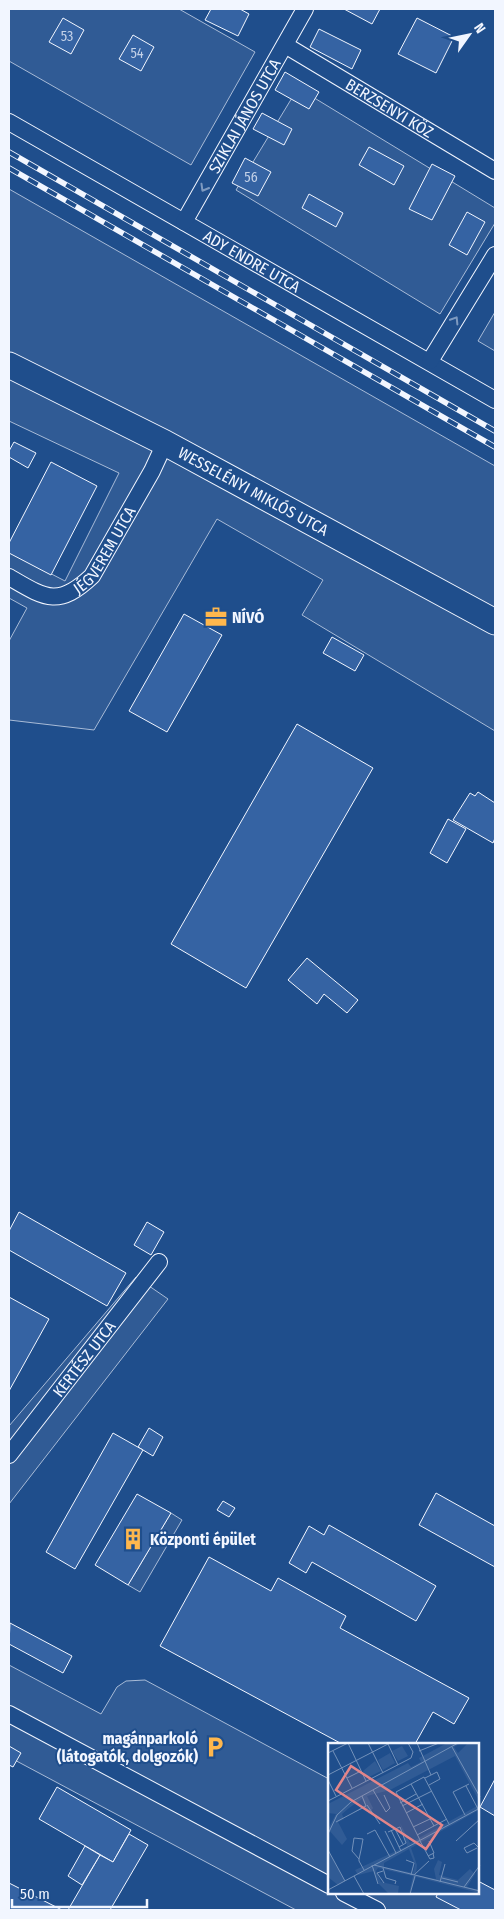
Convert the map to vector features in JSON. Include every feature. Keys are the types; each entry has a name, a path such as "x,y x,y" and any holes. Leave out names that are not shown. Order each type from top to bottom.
{"main road":[{"name":"WESSELÉNYI MIKLÓS UTCA","path":"9,365 165,443 495,622"}],"street":[{"name":"SZIKLAI JÁNOS UTCA","path":"184,222 306,9"},
{"name":"BERZSENYI KÖZ","path":"285,46 495,171"},
{"name":"ADY ENDRE UTCA","path":"9,122 430,361 495,400"},
{"path":"430,361 495,255"},
{"name":"JÉGVEREM UTCA","path":"9,577 48,597 58,597 82,585 92,576 152,471 165,443"},
{"name":"KERTÉSZ UTCA","path":"9,1455 159,1262"},
{"path":"9,1714 328,1884"},
{"path":"346,1894 377,1910"}],"shaded area":[{"path":"9,9 179,9 255,52 191,165 9,61"},
{"path":"298,88 495,208 495,223 440,314 236,190"},
{"path":"9,189 495,466 495,731 302,615 323,580 217,519 94,730 9,720 9,641 27,608 9,598 9,552 65,581 119,473 9,421"},
{"path":"495,312 495,351 478,341"},
{"path":"136,1277 168,1299 9,1504 9,1426"},
{"path":"171,1513 182,1520 140,1592 128,1585"},
{"path":"9,1665 101,1714 117,1687 126,1681 145,1680 328,1778 328,1894 440,1894 471,1910 296,1910 9,1757"}],"building":[{"path":"211,9 240,9 249,14 238,36 205,20"},
{"path":"344,9 380,9 372,24"},
{"path":"63,18 84,30 71,54 49,42"},
{"path":"417,18 454,37 436,73 398,54"},
{"path":"319,29 361,50 352,69 310,47"},
{"path":"133,35 154,47 141,71 119,59"},
{"path":"285,72 319,92 309,109 275,90"},
{"path":"262,113 292,129 284,145 253,129"},
{"path":"369,147 404,166 394,185 359,165"},
{"path":"245,158 271,172 258,196 232,183"},
{"path":"432,164 455,176 432,220 409,209"},
{"path":"309,194 343,213 336,227 302,208"},
{"path":"467,212 485,222 467,255 449,245"},
{"path":"14,442 36,453 28,468 9,457 9,451"},
{"path":"51,462 97,486 51,575 9,553 9,543"},
{"path":"184,614 222,635 167,732 129,711"},
{"path":"332,637 364,655 355,671 323,653"},
{"path":"297,724 373,768 246,988 171,944"},
{"path":"478,792 495,803 495,838 493,843 453,820 470,793 475,796"},
{"path":"448,819 466,829 447,863 430,853"},
{"path":"307,958 358,1000 347,1013 324,994 317,1004 288,980"},
{"path":"19,1212 126,1273 107,1306 9,1250 9,1231"},
{"path":"147,1222 164,1232 151,1255 134,1245"},
{"path":"9,1297 49,1319 9,1391"},
{"path":"149,1428 163,1437 153,1456 138,1447"},
{"path":"113,1433 143,1450 75,1569 46,1552"},
{"path":"436,1493 495,1526 495,1567 419,1525"},
{"name":"Központi épület","path":"137,1494 171,1513 128,1585 95,1565"},
{"path":"223,1501 235,1508 229,1517 217,1510"},
{"path":"329,1525 436,1586 416,1621 312,1562 306,1573 289,1563 309,1526 324,1535"},
{"path":"209,1557 271,1591 278,1578 346,1616 340,1628 469,1698 454,1724 433,1712 416,1743 340,1743 160,1646"},
{"path":"10,1623 72,1656 63,1673 9,1644"},
{"path":"9,1746 21,1753 13,1767 9,1765"},
{"path":"495,1779 495,1816 480,1807"},
{"path":"57,1787 131,1830 113,1862 39,1819"},
{"path":"129,1834 148,1845 110,1910 68,1910 100,1855 113,1862"},
{"path":"85,1846 100,1855 82,1885 68,1876"},
{"path":"479,1882 495,1890 495,1910 461,1910 436,1897 438,1894 479,1894"},
{"path":"9,1883 62,1910 9,1910"}],"railway":[{"path":"9,152 495,431"},
{"path":"9,168 495,447"}],"place":[{"name":"NÍVÓ","path":"216,617"},
{"name":"Központi épület","path":"133,1539"},
{"name":"magánparkoló (látogatók, dolgozók)","path":"215,1747"}]}
